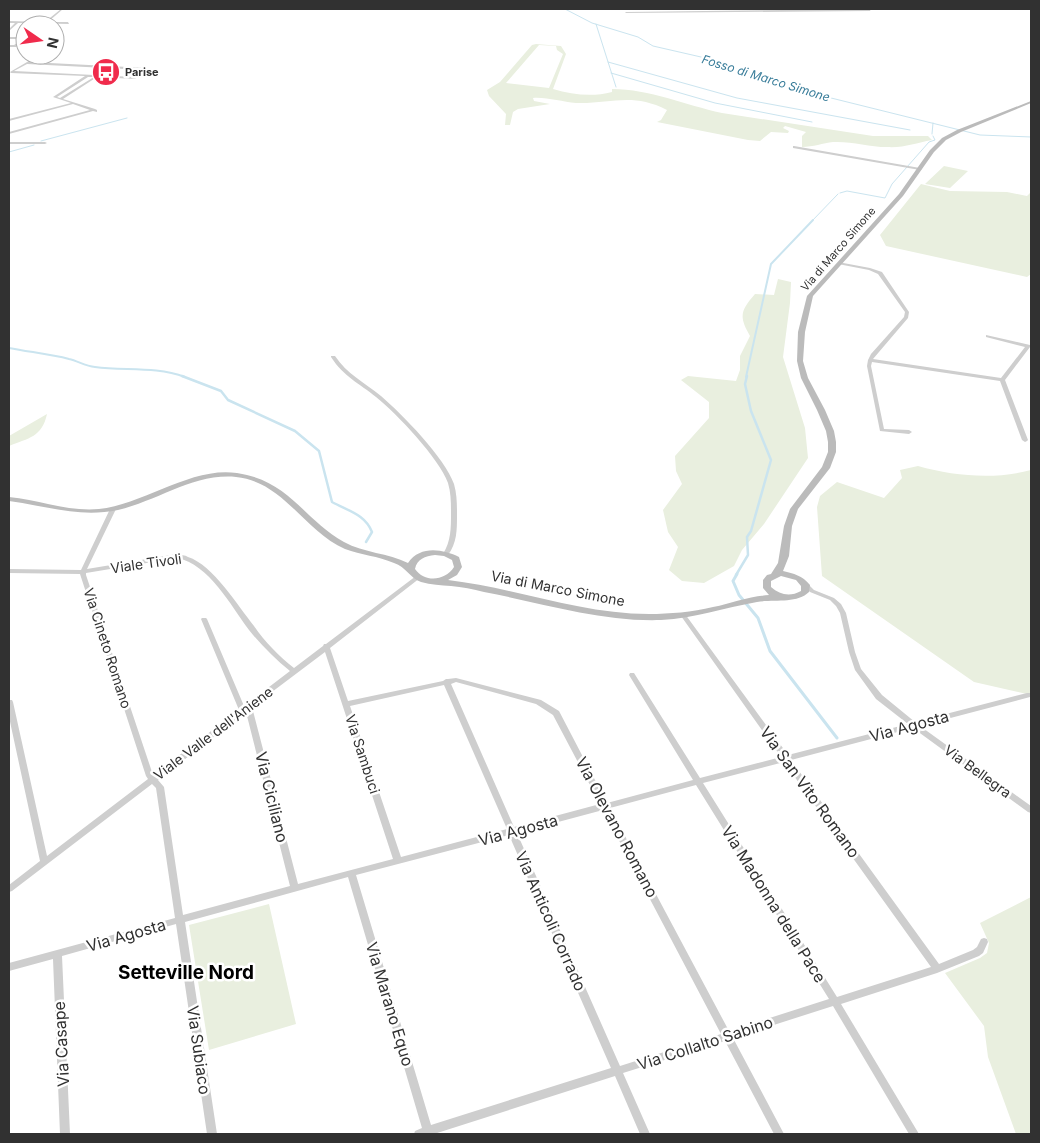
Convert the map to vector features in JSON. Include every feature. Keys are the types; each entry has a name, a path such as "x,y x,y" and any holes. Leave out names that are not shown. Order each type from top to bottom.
{"street":[{"path":"626,13 787,9 869,10"},
{"path":"10,72 22,65"},
{"path":"10,72 135,78 148,70 64,65"},
{"path":"9,133 95,110 55,96 101,67"},
{"path":"60,99 110,68"},
{"path":"68,88 77,89"},
{"name":"Via di Marco Simone","path":"774,575 783,566 788,525 793,508 803,493 828,465 832,455 830,433 806,379 800,360 810,296 901,195 944,139 1031,102"},
{"path":"9,120 73,103"},
{"path":"9,143 45,143"},
{"path":"794,147 920,170"},
{"path":"839,263 879,272 907,311 906,317 873,355 870,360 870,366 882,430 909,432"},
{"path":"988,336 1028,346 1002,380"},
{"path":"333,358 349,377 376,395 392,409 447,475 453,490 454,540 446,554"},
{"path":"870,360 1002,380"},
{"path":"1002,380 1025,440"},
{"path":"9,499 76,512 113,510 135,504 197,479 217,476 247,477 272,488 338,542 363,553 404,564 418,577 432,581 447,579 457,571 458,563 456,559 446,554 435,552 406,560 390,559"},
{"name":"Via Cineto Romano","path":"113,510 83,572 147,767 153,779 160,787"},
{"name":"Viale Tivoli","path":"9,570 83,572 177,556 188,557 218,583 256,634 294,672"},
{"path":"411,569 411,564 419,556"},
{"path":"785,558 788,566 798,578 804,590 793,597 781,596 767,588 767,580 774,575 787,574 798,578"},
{"name":"Via di Marco Simone","path":"457,571 459,576 480,587"},
{"name":"Viale Valle dell'Aniene","path":"9,889 418,577"},
{"name":"Via di Marco Simone","path":"432,581 480,587 603,613 638,617 683,615 750,599 781,596"},
{"name":"Via di Marco Simone","path":"750,599 767,588"},
{"name":"Via Bellegra","path":"804,590 836,601 842,609 853,656 863,679 879,697 1031,810"},
{"name":"Via San Vito Romano","path":"683,615 937,968"},
{"name":"Via Ciciliano","path":"204,618 245,708 295,888"},
{"name":"Via Sambuci","path":"326,646 398,861"},
{"name":"Via Madonna della Pace","path":"632,675 834,1000 914,1134"},
{"name":"Via Olevano Romano","path":"347,704 446,681 464,681 538,702 554,710 560,718 779,1134"},
{"name":"Via Anticoli Corrado","path":"446,681 645,1134"},
{"name":"Via Agosta","path":"9,967 295,888 1027,695"},
{"path":"9,702 44,861"},
{"name":"Via Subiaco","path":"160,787 212,1134"},
{"name":"Via Marano Equo","path":"351,874 425,1133"},
{"name":"Via Collalto Sabino","path":"425,1133 937,968 976,953 984,942"},
{"name":"Via Casape","path":"57,954 65,1134"}],"green space":[{"path":"536,44 561,46 566,54 553,89 560,91 590,95 605,94 612,92 612,89 626,90 654,94 722,113 873,136 928,136 932,140 893,147 840,142 802,147 802,136 806,132 785,126 783,128 789,131 788,133 771,132 760,141 748,140 657,122 661,120 667,110 643,101 632,100 576,103 533,98 534,101 550,104 518,109 513,112 510,125 505,125 506,114 489,96 487,90 500,82 532,45","holes":["539,45 556,46 557,50 563,54 549,88 506,83"]},
{"path":"944,166 968,171 950,188 925,184"},
{"path":"921,184 950,191 1007,192 1027,196 1031,192 1031,274 1027,277 886,246 880,235"},
{"path":"778,279 791,282 783,357 805,428 808,458 764,524 742,550 734,566 704,583 682,581 669,570 678,547 668,532 663,510 682,484 676,471 675,456 709,418 709,402 681,380 688,376 736,381 740,370 740,356 750,336 743,319 746,305 755,294 774,295"},
{"path":"47,414 42,428 34,436 9,446 9,436"},
{"path":"918,466 974,476 1003,475 1031,470 1031,695 974,682 822,576 817,507 820,496 837,482 884,498 902,478 900,470"},
{"path":"1031,897 1031,1134 1016,1134 988,1057 984,1026 945,973 980,958 987,953 989,943 980,923"},
{"path":"269,904 296,1024 209,1050 189,925"}],"waterway":[{"name":"Fosso di Marco Simone","path":"565,9 596,24"},
{"name":"Fosso di Marco Simone","path":"596,24 638,37 653,46 701,57 803,91 933,123"},
{"path":"596,24 608,62"},
{"path":"608,62 737,98 910,130"},
{"path":"608,62 612,73"},
{"path":"612,73 715,103 812,122"},
{"path":"612,73 616,87"},
{"path":"41,141 127,118"},
{"path":"932,134 933,123"},
{"name":"Fosso di Marco Simone","path":"933,123 980,135 1031,137"},
{"path":"840,193 847,191 885,198 892,184 929,142 935,140 933,136"},
{"path":"9,152 34,145"},
{"path":"812,221 838,194"},
{"path":"746,377 771,264 813,220"},
{"path":"9,348 62,357 91,366 162,371 184,377"},
{"path":"736,575 748,555 747,537 751,531 771,460 751,411 745,384 747,376"},
{"path":"184,377 221,391 228,400 295,431 319,451 332,502 365,521 372,532 366,542"},
{"path":"737,574 733,581 739,595 758,618 770,651 837,738"}],"place":[{"name":"Parise","path":"106,72"}],"district":[{"name":"Setteville Nord","path":"186,972"}]}
